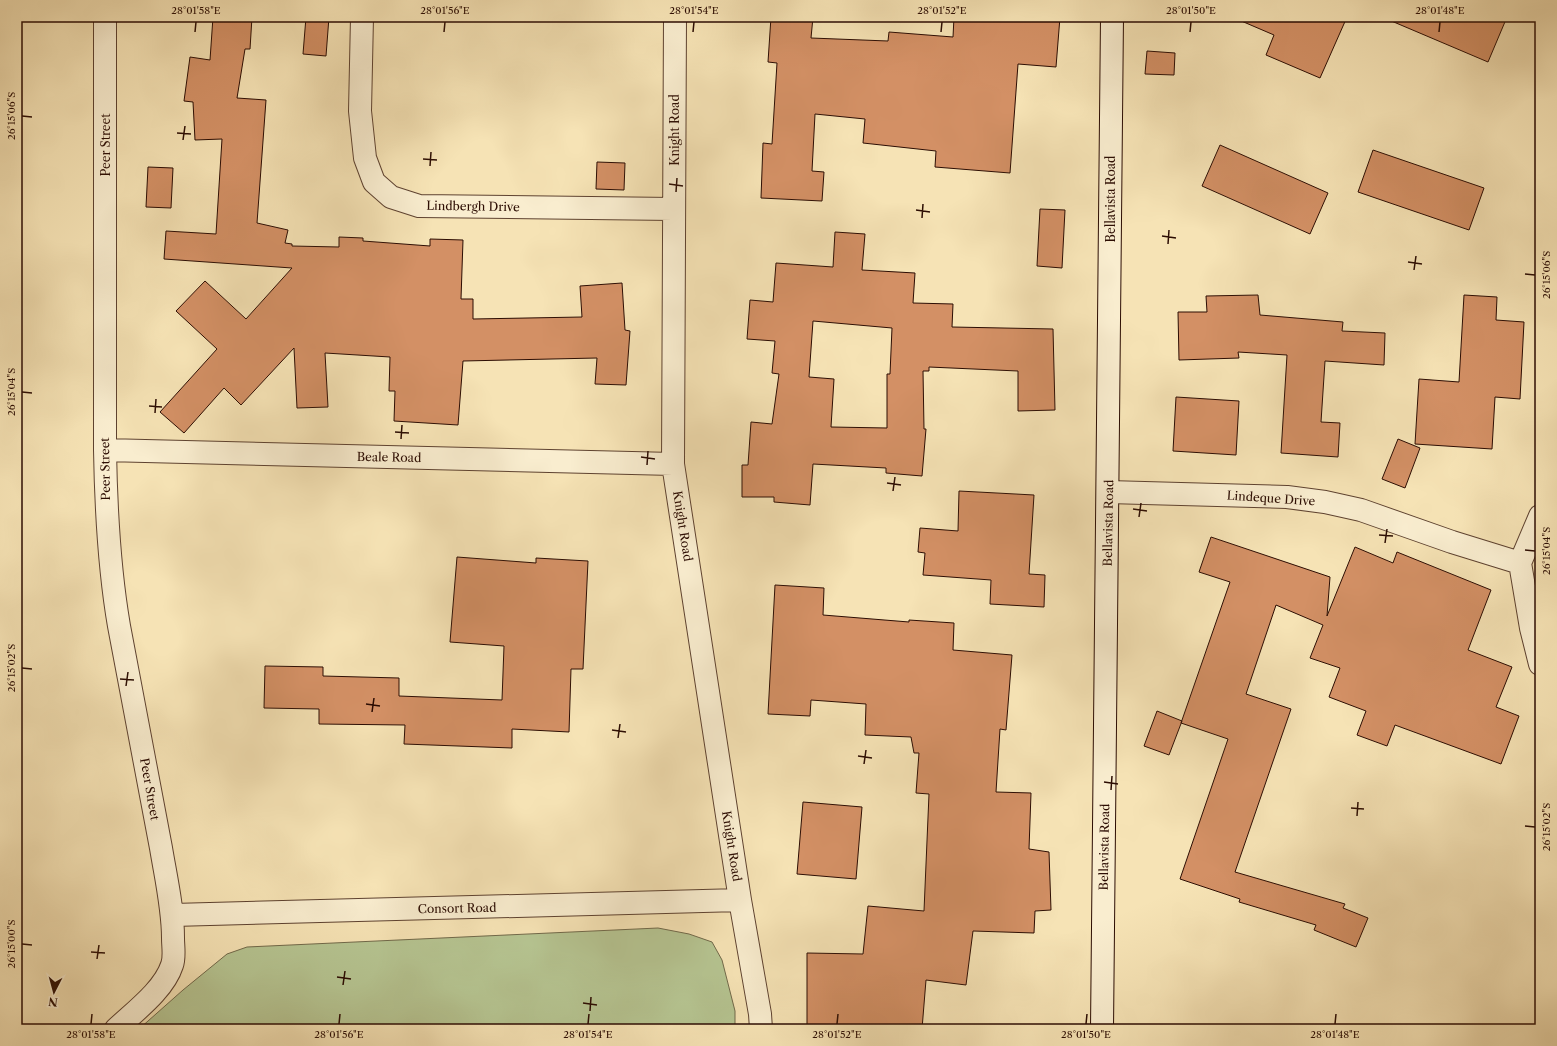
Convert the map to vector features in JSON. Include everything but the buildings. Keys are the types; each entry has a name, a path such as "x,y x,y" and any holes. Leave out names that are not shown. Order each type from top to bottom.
{"street":[{"name":"Peer Street","path":"105,17 105,450 109,558 119,625 173,915 174,956 172,966 156,992 116,1029"},
{"name":"Lindbergh Drive","path":"362,17 360,110 365,158 374,182 391,197 419,206 673,208"},
{"name":"Knight Road","path":"675,17 673,464 740,900 760,1014 761,1029"},
{"name":"Bellavista Road","path":"1102,1029 1112,17"},
{"name":"Beale Road","path":"105,450 673,464"},
{"name":"Lindeque Drive","path":"1108,492 1287,497 1325,502 1361,510 1452,542 1520,563"},
{"path":"1540,516 1520,563 1540,664"},
{"name":"Consort Road","path":"173,915 740,900"}],"green space":[{"path":"658,928 689,934 712,942 722,960 735,1011 735,1029 139,1029 227,954 247,947"}]}
